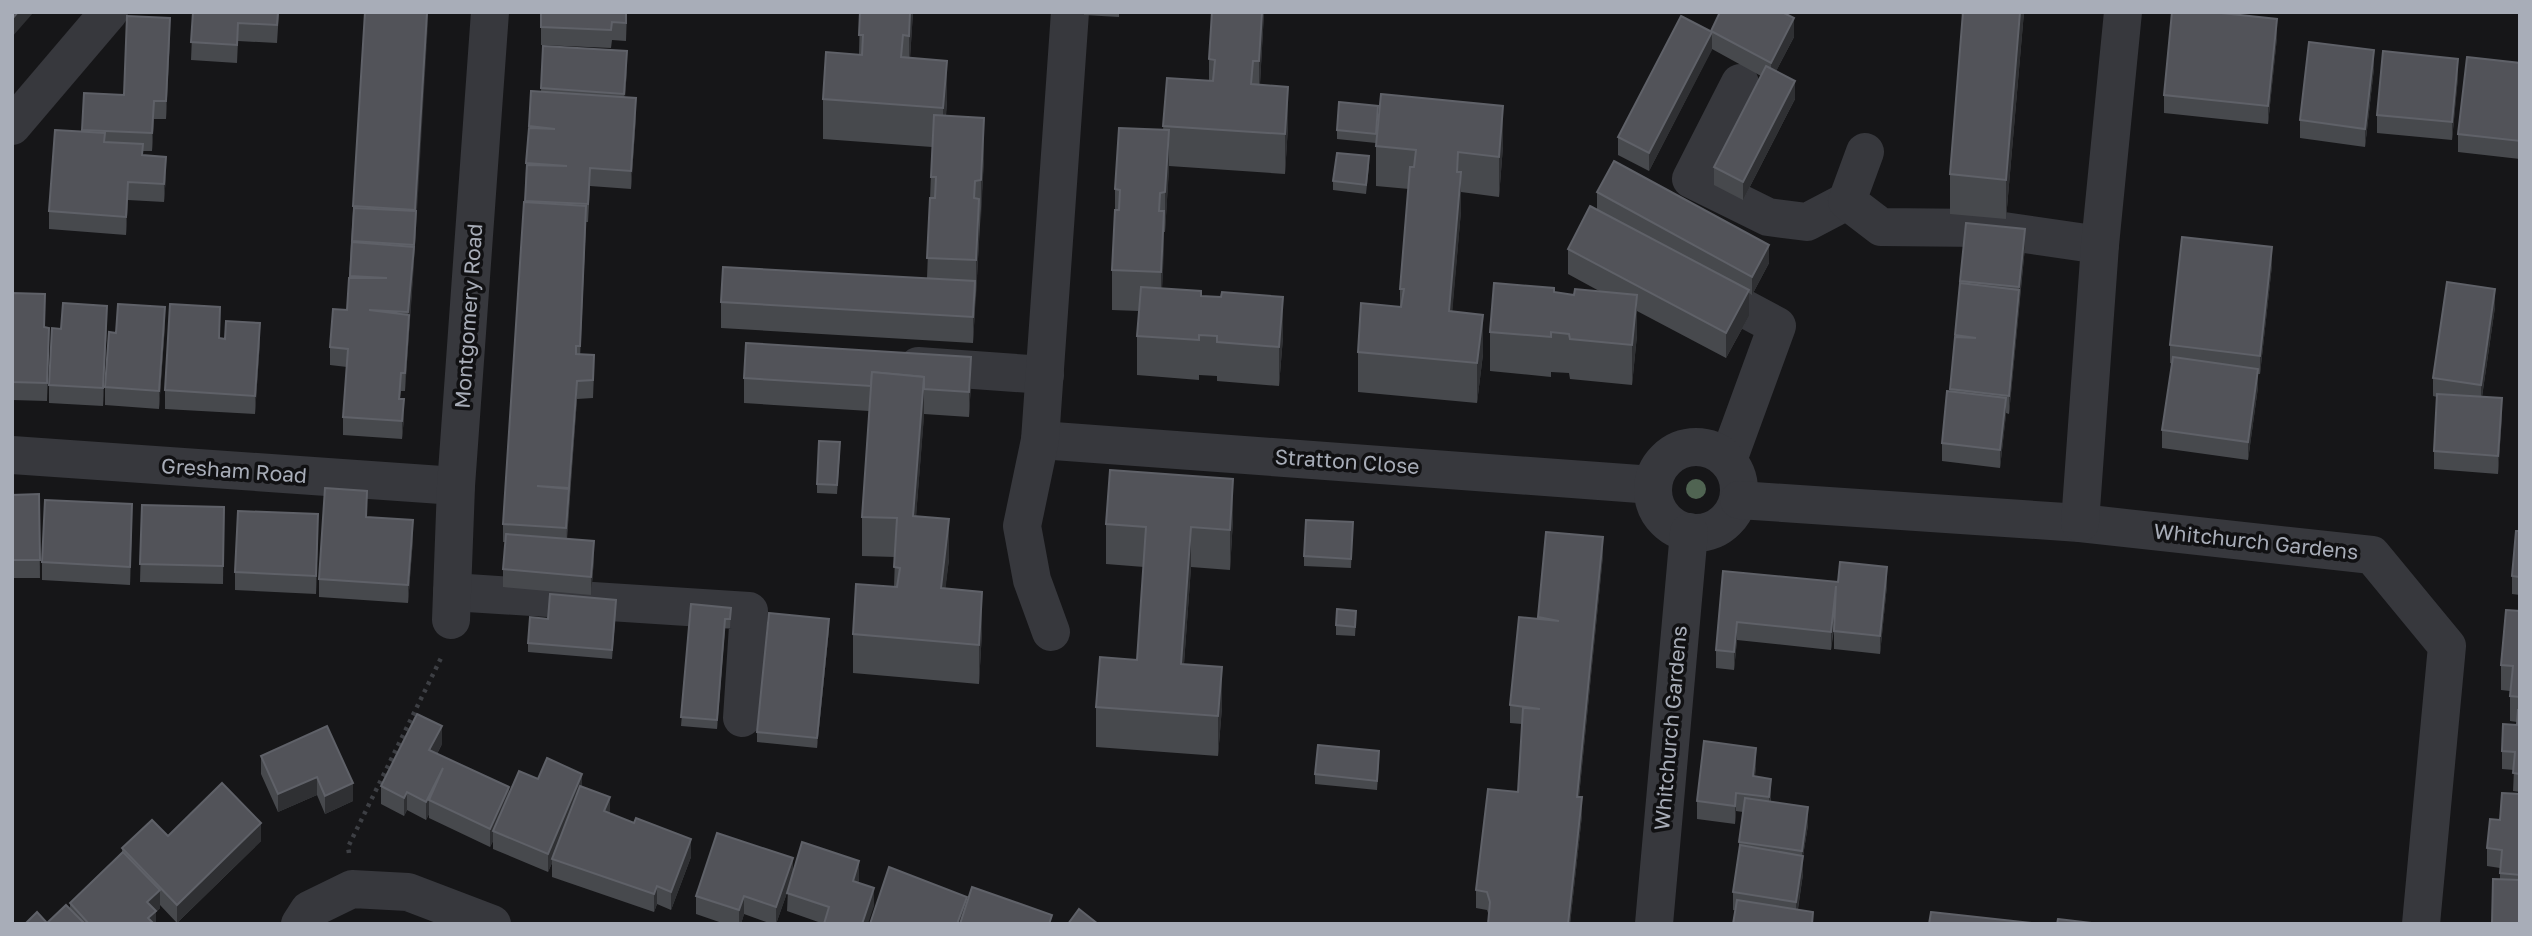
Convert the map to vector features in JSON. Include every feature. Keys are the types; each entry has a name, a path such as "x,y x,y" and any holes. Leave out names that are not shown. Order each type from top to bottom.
{"street":[{"path":"12,126 109,12"},
{"name":"Montgomery Road","path":"452,606 456,486 490,12"},
{"path":"1051,632 1032,580 1022,526 1040,440 1070,12"},
{"path":"2080,523 2100,245 2123,12"},
{"path":"1740,83 1691,179 1768,217 1807,222 1847,201 1865,152"},
{"path":"1847,201 1881,227 1983,228 2100,245"},
{"path":"1671,269 1777,326 1728,460"},
{"path":"883,363 1045,375"},
{"name":"Stratton Close","path":"1040,440 1653,485"},
{"path":"1690,447 1704,447 1728,460 1736,472 1738,499 1725,522 1714,529 1689,532 1677,528 1658,510 1653,485 1665,460 1690,447"},
{"name":"Gresham Road","path":"12,456 456,486"},
{"name":"Whitchurch Gardens","path":"1738,499 2080,523 2372,555 2446,646 2421,924"},
{"name":"Whitchurch Gardens","path":"1654,924 1689,532"},
{"path":"452,606 749,611 742,718"},
{"path":"300,924 309,911 352,889 408,892 492,924"}],"path":[{"path":"352,889 348,847 447,645 452,606"}],"building":[{"path":"193,12 278,12 277,25 238,23 237,45 191,42"},
{"path":"365,12 427,12 415,210 353,206"},
{"path":"541,12 626,12 626,23 612,22 611,30 541,27"},
{"path":"860,12 910,12 909,36 903,35 901,57 947,61 943,108 823,99 826,52 862,55"},
{"path":"1212,12 1262,12 1259,61 1253,61 1251,84 1288,87 1285,134 1163,126 1167,78 1213,81 1215,60 1209,59"},
{"path":"1720,12 1782,12 1794,18 1771,63 1711,31"},
{"path":"1963,12 2020,12 2006,180 1950,174"},
{"path":"2172,12 2212,12 2277,19 2268,106 2164,95"},
{"path":"127,16 170,18 166,101 154,101 152,133 82,130 84,93 124,95"},
{"path":"1681,16 1712,32 1649,153 1618,137"},
{"path":"2309,42 2374,50 2365,129 2300,120"},
{"path":"543,46 627,51 624,94 541,88"},
{"path":"2383,51 2458,59 2452,122 2377,115"},
{"path":"2467,57 2520,63 2520,141 2458,134"},
{"path":"1766,66 1795,81 1743,182 1714,167"},
{"path":"531,91 636,98 631,171 590,168 588,204 525,201 527,165 567,166 526,163 529,128 555,129 529,126"},
{"path":"1381,94 1503,106 1499,157 1458,152 1457,172 1461,172 1449,311 1483,315 1477,363 1358,352 1361,303 1401,307 1404,289 1400,289 1410,167 1414,167 1416,150 1376,146"},
{"path":"1339,102 1378,106 1376,134 1337,130"},
{"path":"934,115 984,118 981,180 975,181 974,198 979,199 976,260 927,258 930,198 935,198 936,177 931,177"},
{"path":"1119,128 1169,130 1165,192 1160,193 1159,211 1164,211 1161,272 1112,270 1115,210 1119,210 1120,190 1115,189"},
{"path":"55,130 105,133 104,142 143,144 142,155 166,157 164,184 128,182 126,217 49,211"},
{"path":"1337,153 1369,156 1366,185 1333,181"},
{"path":"1614,161 1769,245 1752,277 1597,192"},
{"path":"524,202 586,206 580,346 576,346 576,354 594,355 593,380 577,381 569,488 537,486 569,489 566,528 503,524"},
{"path":"1590,206 1749,290 1726,333 1568,249"},
{"path":"354,208 416,211 414,245 352,241"},
{"path":"1966,223 2025,229 2019,287 1960,281"},
{"path":"2182,237 2272,247 2260,356 2170,345"},
{"path":"352,242 414,247 408,312 369,310 409,315 405,373 401,373 399,399 404,399 402,421 343,417 348,349 330,347 333,309 347,310 349,278 387,278 350,276"},
{"path":"723,267 975,281 973,317 721,302"},
{"path":"2447,282 2495,289 2481,385 2433,378"},
{"path":"1494,283 1554,288 1554,292 1574,295 1575,289 1637,295 1632,345 1570,339 1569,334 1551,332 1551,337 1490,332"},
{"path":"1960,283 2019,290 2009,396 1950,389 1955,337 1976,338 1955,335"},
{"path":"1141,287 1201,291 1201,296 1221,297 1222,292 1283,297 1279,347 1217,342 1217,336 1199,335 1199,340 1137,336"},
{"path":"12,293 45,294 44,327 49,328 47,383 12,382"},
{"path":"63,303 107,306 103,388 49,385 52,328 61,329"},
{"path":"118,304 165,307 159,391 105,387 109,332 116,333"},
{"path":"170,304 220,307 219,338 225,339 226,321 260,323 255,396 165,390"},
{"path":"746,343 971,357 969,392 924,389 924,377 872,372 871,386 744,378"},
{"path":"2173,357 2258,369 2248,442 2162,430"},
{"path":"872,372 924,377 913,516 949,519 941,588 982,592 979,645 853,634 856,584 897,587 900,568 894,567 897,518 862,517"},
{"path":"1947,391 2006,398 2000,450 1942,443"},
{"path":"2437,394 2502,398 2498,456 2434,451"},
{"path":"819,441 840,442 837,485 817,484"},
{"path":"1110,470 1233,479 1230,530 1191,527 1181,664 1222,667 1218,716 1096,707 1100,657 1137,660 1146,527 1106,524"},
{"path":"325,488 367,491 366,517 413,520 408,585 319,579"},
{"path":"39,494 40,560 12,560 12,495"},
{"path":"45,500 132,504 130,567 42,562"},
{"path":"142,505 224,507 223,566 140,564"},
{"path":"238,511 318,514 316,576 235,572"},
{"path":"1306,520 1353,522 1351,559 1304,556"},
{"path":"2516,531 2520,531 2520,577 2512,576"},
{"path":"1546,532 1603,537 1577,797 1582,797 1568,924 1488,924 1490,902 1487,892 1476,890 1488,789 1518,792 1523,708 1540,709 1510,705 1519,617 1559,621 1538,617"},
{"path":"506,534 594,541 591,577 503,569"},
{"path":"1840,562 1887,567 1880,636 1834,631 1836,586 1831,632 1737,622 1734,652 1716,650 1723,571 1838,582"},
{"path":"550,594 616,600 612,650 528,643 530,617 548,619"},
{"path":"691,604 731,608 730,619 725,619 717,720 681,717"},
{"path":"1337,609 1356,611 1355,627 1336,625"},
{"path":"2506,610 2520,611 2520,697 2510,696 2513,666 2501,665"},
{"path":"769,613 829,619 817,738 757,732"},
{"path":"2518,710 2520,774 2513,773 2515,752 2502,751 2503,724 2517,725"},
{"path":"417,714 442,726 429,750 509,787 490,829 429,800 443,768 426,802 407,792 404,798 381,786"},
{"path":"327,726 353,783 325,796 317,777 278,794 261,756"},
{"path":"1704,741 1756,748 1753,776 1771,779 1769,797 1736,793 1735,806 1697,801"},
{"path":"1318,745 1379,751 1377,781 1315,774"},
{"path":"547,758 582,774 548,854 493,831 519,771 538,779"},
{"path":"222,783 261,823 177,905 122,848 152,820 168,836"},
{"path":"580,786 610,797 604,811 634,823 636,818 691,839 671,892 657,886 654,894 552,859"},
{"path":"2502,793 2520,794 2520,875 2500,873 2502,850 2487,848 2490,819 2500,820"},
{"path":"1745,798 1808,807 1802,851 1739,842"},
{"path":"717,833 793,858 776,907 744,896 739,910 696,896"},
{"path":"802,842 859,861 853,881 874,888 862,924 824,924 829,907 787,893"},
{"path":"1740,845 1803,856 1796,902 1733,892"},
{"path":"123,852 160,890 147,902 156,911 148,918 154,924 89,924 70,903"},
{"path":"889,867 967,897 957,924 870,924"},
{"path":"2493,879 2520,880 2520,924 2492,924"},
{"path":"972,887 1052,915 1049,924 960,924"},
{"path":"1737,900 1813,912 1812,924 1733,924"},
{"path":"66,905 85,924 25,924 37,912 47,923"},
{"path":"1079,909 1098,924 1068,924"},
{"path":"1931,912 2040,924 1929,924"},
{"path":"2058,919 2100,924 2057,924"}]}
